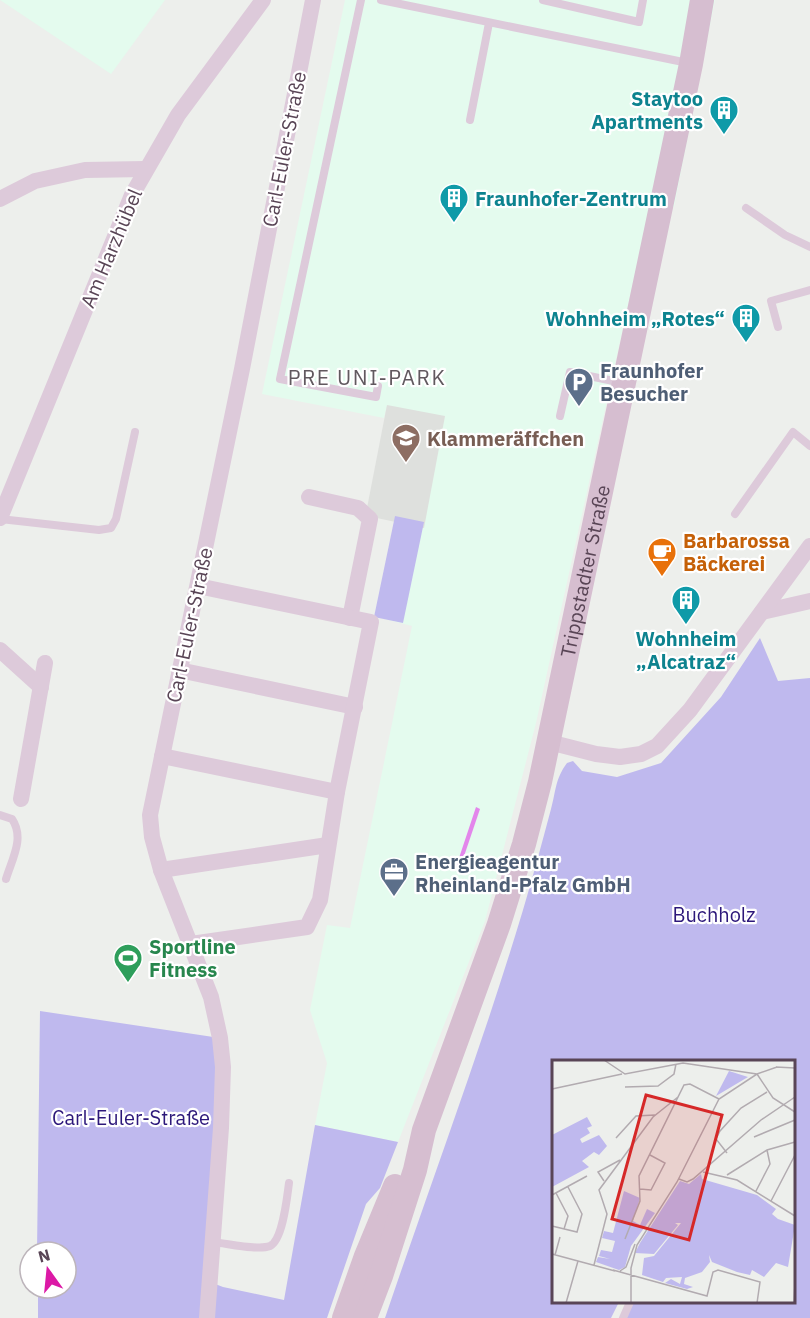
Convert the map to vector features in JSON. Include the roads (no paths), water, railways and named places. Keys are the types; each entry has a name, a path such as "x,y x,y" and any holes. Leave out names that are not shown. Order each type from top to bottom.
{"main road":[{"name":"Trippstadter Straße","path":"365,1318 412,1180 424,1130 500,924 524,844 549,742 691,64 702,0"},
{"name":"Trippstadter Straße","path":"344,1318 366,1256 404,1166 424,1130"}],"street":[{"name":"Am Harzhübel","path":"0,519 127,206 145,169 178,115 263,0"},
{"name":"Carl-Euler-Straße","path":"207,1318 221,1128 223,1067 220,1038 211,997 161,870 152,837 150,815 242,369 313,0"},
{"path":"0,198 35,181 86,170 145,169"},
{"path":"309,497 358,508 370,519 350,618"},
{"path":"549,742 596,754 620,757 641,754 657,746 690,710 810,546"},
{"path":"191,944 307,927 320,900 328,845 372,622 198,586"},
{"path":"762,612 810,601"},
{"path":"0,650 40,687"},
{"path":"21,799 45,663"},
{"path":"179,670 355,707"},
{"path":"162,756 338,792"},
{"path":"161,870 328,845"}],"lane":[{"path":"361,0 280,379 376,397 378,386"},
{"path":"381,0 691,64"},
{"path":"543,0 639,22 643,0"},
{"path":"470,120 489,23"},
{"path":"746,208 785,235 810,247"},
{"path":"778,327 771,301 810,290"},
{"path":"560,416 570,372 623,383"},
{"path":"0,519 99,530 111,528 116,519 135,432"},
{"path":"735,514 793,432 810,446"},
{"path":"0,815 12,819 18,828 18,841 6,879"},
{"path":"212,1242 259,1247 270,1245 279,1238 290,1183"},
{"path":"623,1318 630,1303"}],"place":[{"name":"Staytoo Apartments","path":"724,136"},
{"name":"Fraunhofer-Zentrum","path":"454,224"},
{"name":"Wohnheim „Rotes“","path":"746,344"},
{"name":"Fraunhofer Besucher","path":"579,408"},
{"name":"Klammeräffchen","path":"406,464"},
{"name":"Barbarossa Bäckerei","path":"662,578"},
{"name":"Wohnheim „Alcatraz“","path":"686,626"},
{"name":"Energieagentur Rheinland-Pfalz GmbH","path":"394,898"},
{"name":"Sportline Fitness","path":"128,984"}],"district":[{"name":"PRE UNI-PARK","path":"367,377"}],"park label":[{"name":"Buchholz","path":"714,914"}]}
